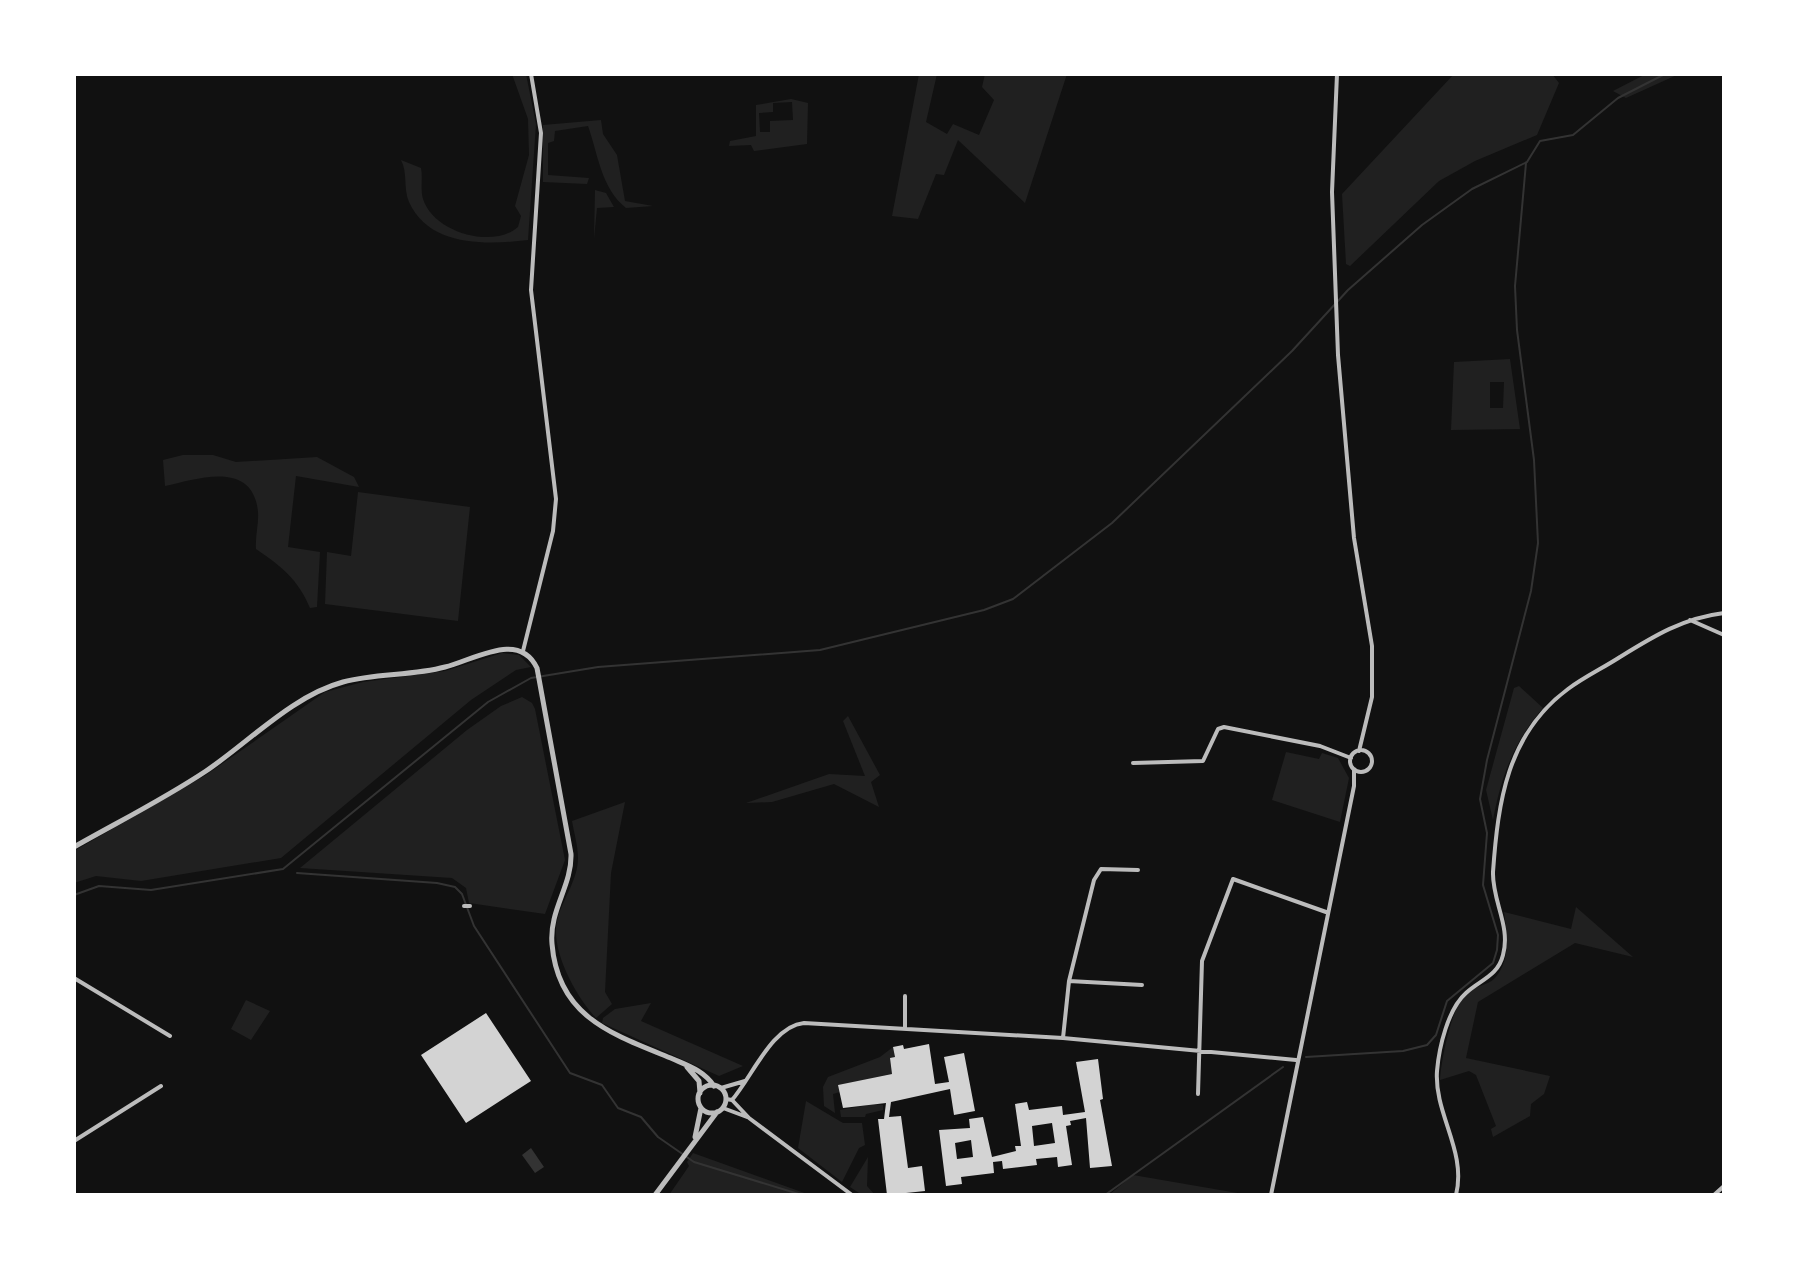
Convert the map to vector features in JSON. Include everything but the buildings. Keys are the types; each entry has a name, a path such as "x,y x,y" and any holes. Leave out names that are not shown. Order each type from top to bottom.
{"street":[{"path":"523,651 552,535 556,499 531,290 541,133 531,74"},
{"path":"1337,74 1333,240 1338,355 1354,538 1372,646 1372,697 1365,738 1359,751 1351,758"},
{"path":"1456,1195 1460,1167 1438,1086 1437,1071 1457,1005 1465,994 1494,973 1504,953 1506,937 1493,880 1496,826 1505,777 1527,731 1568,689 1687,619 1724,613"},
{"path":"1687,619 1724,635"},
{"path":"74,847 205,772 316,693 343,682 445,667 503,648 523,651 537,668 571,854 570,871 551,921 558,971 574,1002 594,1024 706,1076 749,1118 852,1195"},
{"path":"1133,763 1203,761 1218,729 1224,727 1320,746 1351,758"},
{"path":"1354,786 1371,764 1365,738"},
{"path":"1359,751 1367,753"},
{"path":"1271,1195 1354,786 1351,758"},
{"path":"1354,769 1363,772"},
{"path":"1063,1038 1069,981 1094,880 1101,869 1138,870"},
{"path":"1198,1094 1202,961 1233,879 1326,912"},
{"path":"74,978 170,1036"},
{"path":"1069,981 1142,985"},
{"path":"905,996 905,1027"},
{"path":"655,1195 694,1141 782,1033 793,1024 905,1027 1063,1038 1296,1060"},
{"path":"684,1064 699,1081 700,1125 694,1141"},
{"path":"699,1094 705,1087 747,1079"},
{"path":"74,1141 161,1086"},
{"path":"701,1107 708,1112 720,1110 749,1118"},
{"path":"1714,1195 1724,1186"}],"shaded area":[{"path":"512,74 526,74 536,124 528,240 461,240 430,228 418,217 409,202 401,160 421,168 423,199 429,211 451,229 480,237 494,237 518,227 521,216 515,206 529,155 528,119"},
{"path":"919,74 937,74 926,122 947,134 953,124 979,135 994,100 982,87 985,74 1067,74 1025,203 958,140 944,175 936,174 918,219 892,216"},
{"path":"1454,74 1552,74 1559,83 1537,135 1475,161 1439,181 1350,266 1346,264 1342,194"},
{"path":"1646,74 1679,74 1626,98 1613,91"},
{"path":"791,99 808,103 807,144 754,151 751,145 729,146 730,141 756,136 756,105","holes":["792,102 793,120 770,121 770,132 760,132 759,113 773,112 773,103"]},
{"path":"601,120 603,134 617,155 625,201 653,206 626,208 618,200 601,170 588,126 555,131 554,141 548,143 548,175 589,178 587,184 543,182 543,125"},
{"path":"595,190 606,193 614,207 597,208 594,239"},
{"path":"1510,359 1520,429 1451,430 1454,362","holes":["1490,382 1504,382 1503,408 1490,408"]},
{"path":"183,455 213,455 236,462 317,457 354,477 359,487 296,476 288,547 320,552 317,607 310,608 288,574 256,549 258,512 254,495 246,485 222,476 165,486 163,460"},
{"path":"358,492 470,507 458,621 325,604 327,552 351,556"},
{"path":"502,653 519,655 531,667 516,670 471,700 281,858 141,881 96,876 74,883 74,851 206,775 325,692 363,682 445,671"},
{"path":"1519,686 1543,708 1524,733 1510,760 1493,820 1486,790 1514,688"},
{"path":"522,697 535,709 565,860 545,914 469,903 466,888 452,878 300,868 467,730 501,706"},
{"path":"848,716 880,775 871,782 879,807 834,784 772,802 746,803 829,774 865,776 843,721"},
{"path":"1286,752 1319,759 1322,753 1338,758 1349,778 1340,822 1272,800"},
{"path":"625,802 611,873 605,992 612,1004 596,1018 580,998 566,971 560,957 556,929 577,866 572,821"},
{"path":"1576,907 1633,957 1575,943 1478,1002 1466,1058 1550,1076 1544,1094 1531,1104 1530,1116 1493,1137 1491,1129 1496,1126 1476,1075 1469,1071 1440,1080 1452,1020 1467,992 1492,981 1504,963 1507,946 1504,912 1571,929"},
{"path":"246,1000 270,1011 251,1040 231,1029"},
{"path":"651,1003 641,1021 743,1066 719,1076 602,1023 603,1018 615,1009"},
{"path":"893,1047 895,1057 890,1059 892,1074 839,1085 840,1092 833,1094 835,1113 824,1106 823,1087 828,1077 880,1057"},
{"path":"806,1101 843,1123 862,1123 865,1145 859,1148 842,1182 798,1148"},
{"path":"883,1105 883,1110 866,1114 865,1117 841,1117 840,1110"},
{"path":"531,1148 544,1167 535,1173 522,1155"},
{"path":"693,1153 810,1195 669,1195 689,1166 687,1162"},
{"path":"868,1157 867,1186 875,1195 862,1195 850,1187"},
{"path":"1133,1175 1249,1195 1109,1195"}],"waterway":[{"path":"74,895 99,886 151,890 283,869 488,702 531,678 598,667 820,650 984,610 1013,599 1112,523 1292,351 1348,290 1422,225 1472,189 1527,162 1540,141 1573,135 1618,98 1665,74"},
{"path":"1306,1057 1403,1051 1427,1045 1436,1035 1447,1001 1493,963 1497,950 1498,935 1483,885 1487,833 1480,799 1487,760 1531,591 1538,543 1534,460 1517,330 1515,286 1526,163"},
{"path":"297,873 455,887 462,894 474,926 570,1073 602,1085 618,1108 641,1117 658,1137 694,1162 802,1195"},
{"path":"1105,1195 1283,1067"}]}
